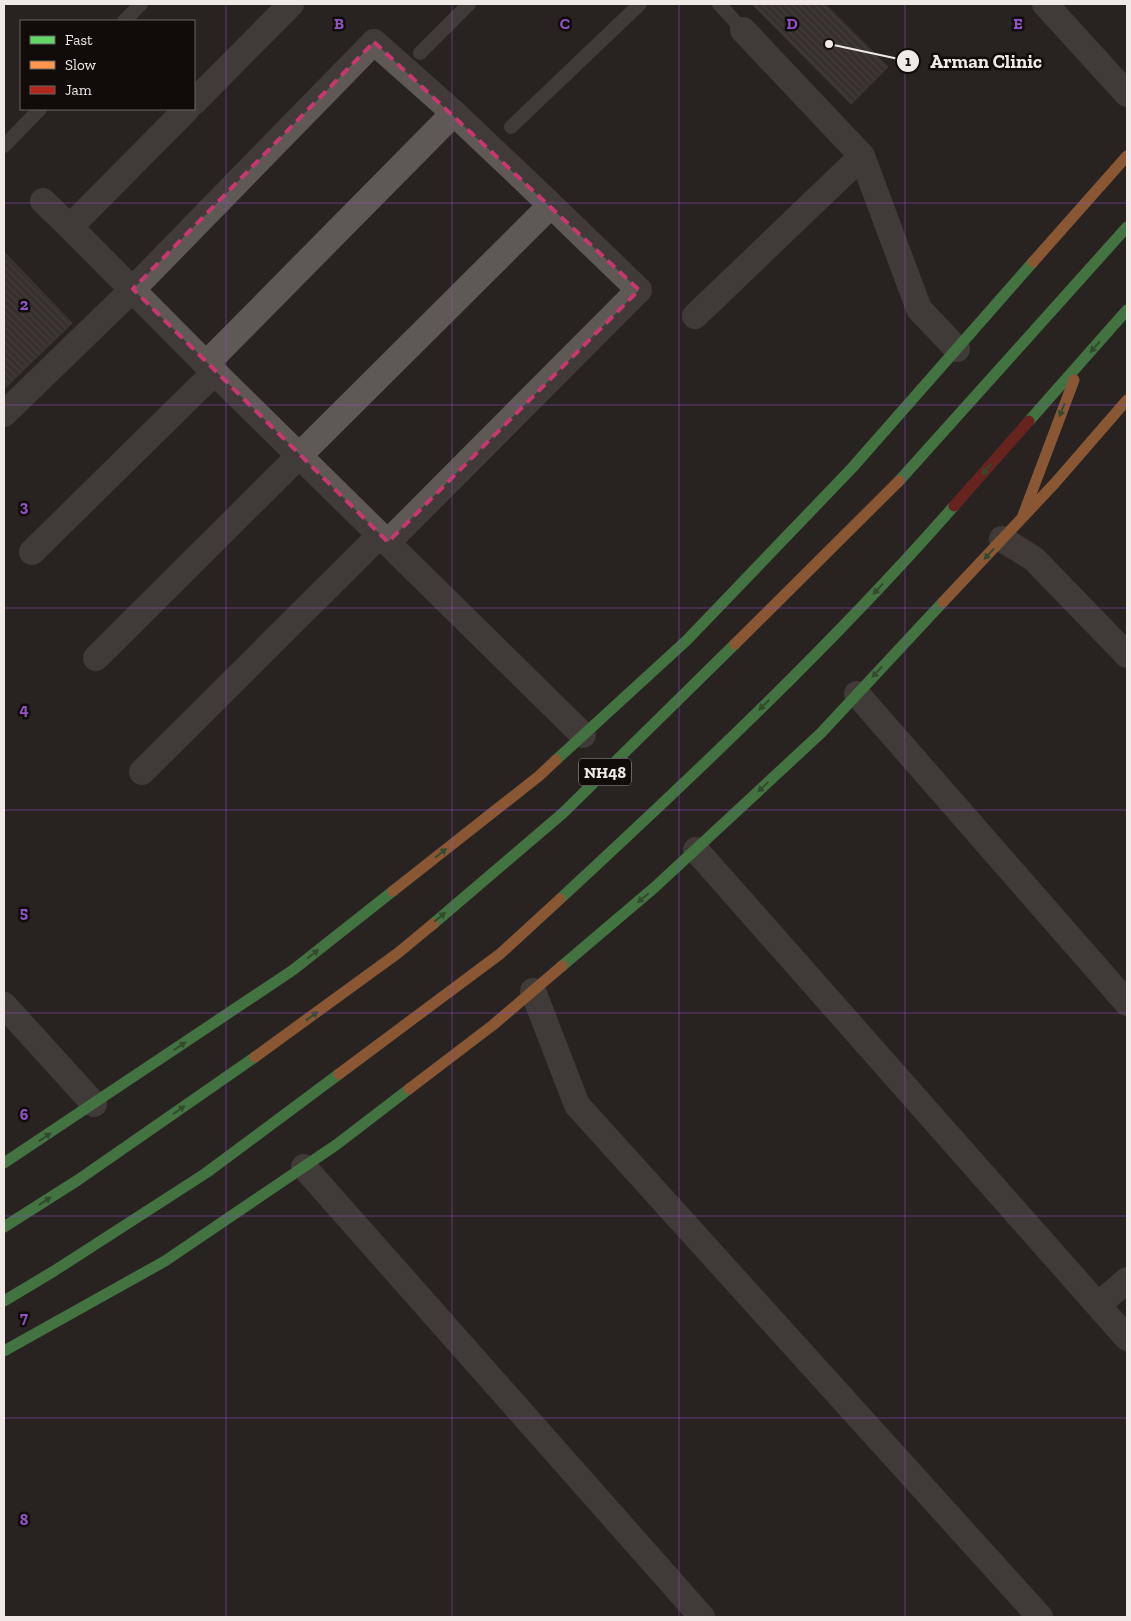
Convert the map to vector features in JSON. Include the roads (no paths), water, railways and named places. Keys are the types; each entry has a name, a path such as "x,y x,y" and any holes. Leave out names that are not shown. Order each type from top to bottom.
{"main road":[{"path":"4,1163 293,970 539,776 686,640 852,468 1127,156"},
{"name":"NH48","path":"4,1227 78,1180 250,1061 398,953 563,813 886,496 1127,226"},
{"path":"4,1301 206,1173 500,954 637,828 812,659 927,537 1127,310"},
{"path":"1022,518 1079,364"},
{"path":"4,1352 165,1260 304,1167 336,1145 478,1037 533,991 655,887 821,732 1055,483 1127,400"}],"street":[{"path":"195,101 290,4"},
{"path":"1045,4 1127,94"},
{"path":"743,30 862,156 919,309 957,349"},
{"path":"4,414 133,288 374,42 454,113 639,290 142,772"},
{"path":"70,227 186,110"},
{"path":"32,552 454,113"},
{"path":"695,316 862,156"},
{"path":"43,201 583,735"},
{"path":"96,658 550,205"},
{"path":"1002,539 1034,559 1127,655"},
{"path":"857,694 1127,1003"},
{"path":"696,850 1127,1338"},
{"path":"533,991 577,1105 1040,1617"},
{"path":"4,1005 94,1104"},
{"path":"304,1167 702,1617"},
{"path":"1098,1305 1127,1280"}],"lane":[{"path":"125,20 141,4"},
{"path":"420,53 469,4"},
{"path":"511,127 640,4"},
{"path":"719,4 743,30"},
{"path":"4,146 39,110"}],"place":[{"name":"Arman Clinic","path":"829,44"}]}
